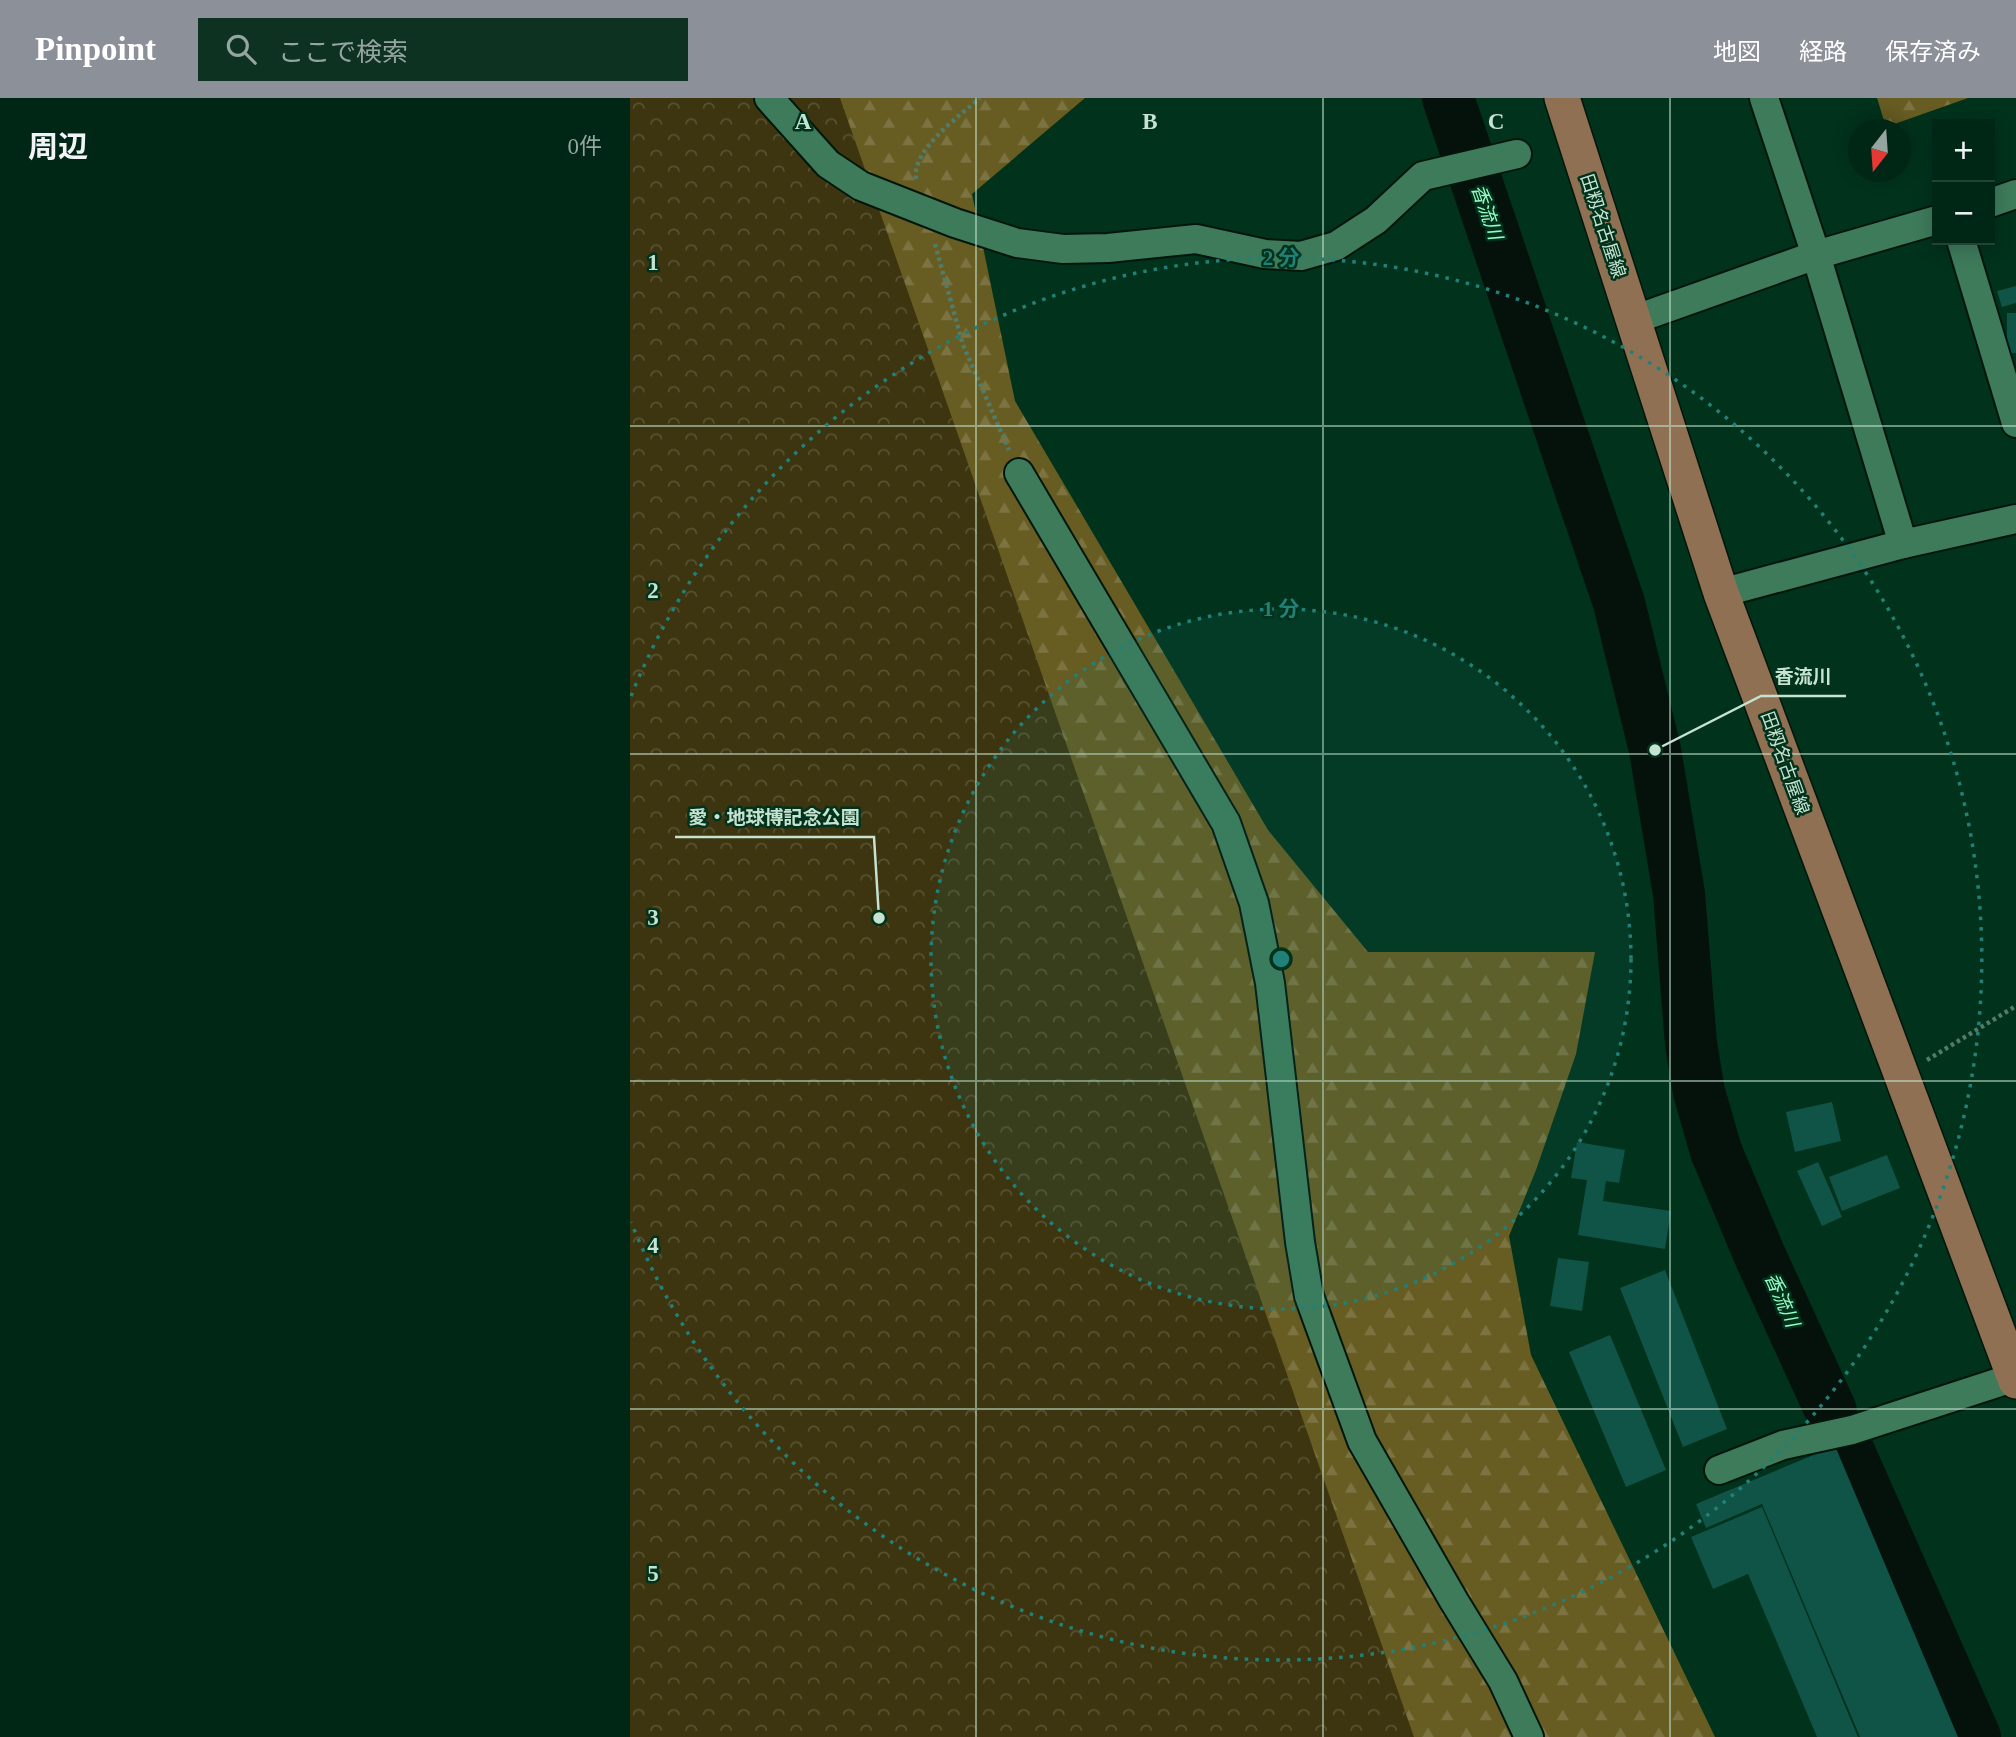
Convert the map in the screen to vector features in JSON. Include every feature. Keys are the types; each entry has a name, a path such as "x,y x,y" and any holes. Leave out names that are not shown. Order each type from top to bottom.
{"main road":[{"name":"田籾名古屋線","path":"1562,98 1721,593 2015,1379"}],"street":[{"path":"769,98 828,164 861,186 955,223 1017,243 1063,249 1108,248 1196,239 1265,254 1301,256 1336,246 1376,220 1423,176 1517,154"},
{"path":"1764,98 1816,254 1903,544"},
{"path":"1995,201 2016,194"},
{"path":"1633,320 1816,254 1932,221"},
{"path":"1963,245 2016,423"},
{"path":"1019,473 1226,823 1254,903 1270,983 1300,1242 1309,1296 1362,1441 1503,1681 1529,1737"},
{"path":"1721,593 1903,544 2016,519"},
{"path":"1719,1470 1783,1445 1852,1430 2015,1379"}],"path":[{"path":"917,187 915,174 927,146 980,98"},
{"path":"932,235 963,345 1019,473"},
{"path":"1901,1074 1946,1050 2016,1006"}],"green space":[{"path":"630,98 1085,98 972,194 1015,401 1268,830 1368,952 1595,952 1576,1054 1536,1170 1509,1236 1531,1355 1715,1737 630,1737"},
{"path":"630,98 840,98 1414,1737 630,1737"},
{"path":"1877,98 1968,98 1909,119 1884,119"}],"building":[{"path":"2016,286 2016,303 2002,307 1997,291"},
{"path":"2007,313 2016,313 2016,353 2007,353"},
{"path":"1832,1102 1841,1141 1795,1152 1786,1112"},
{"path":"1577,1142 1625,1150 1619,1183 1606,1181 1603,1201 1671,1211 1665,1249 1578,1235 1587,1180 1571,1178"},
{"path":"1887,1155 1900,1188 1842,1211 1829,1177"},
{"path":"1818,1162 1842,1217 1822,1226 1797,1171"},
{"path":"1558,1258 1589,1262 1582,1311 1550,1306"},
{"path":"1665,1270 1727,1429 1683,1447 1620,1288"},
{"path":"1610,1335 1666,1470 1626,1487 1569,1352"},
{"path":"1835,1446 1958,1737 1860,1737 1762,1504 1706,1528 1696,1504"},
{"path":"1762,1507 1858,1737 1817,1737 1748,1574 1713,1589 1691,1537"}],"waterway":[{"name":"香流川","path":"1448,98 1619,603 1655,750 1679,894 1691,1044 1699,1092 1716,1151 1760,1256 1831,1411"},
{"name":"香流川","path":"1842,1436 1975,1737"}],"place":[{"name":"香流川","path":"1655,750"},
{"name":"愛・地球博記念公園","path":"879,918"}]}
